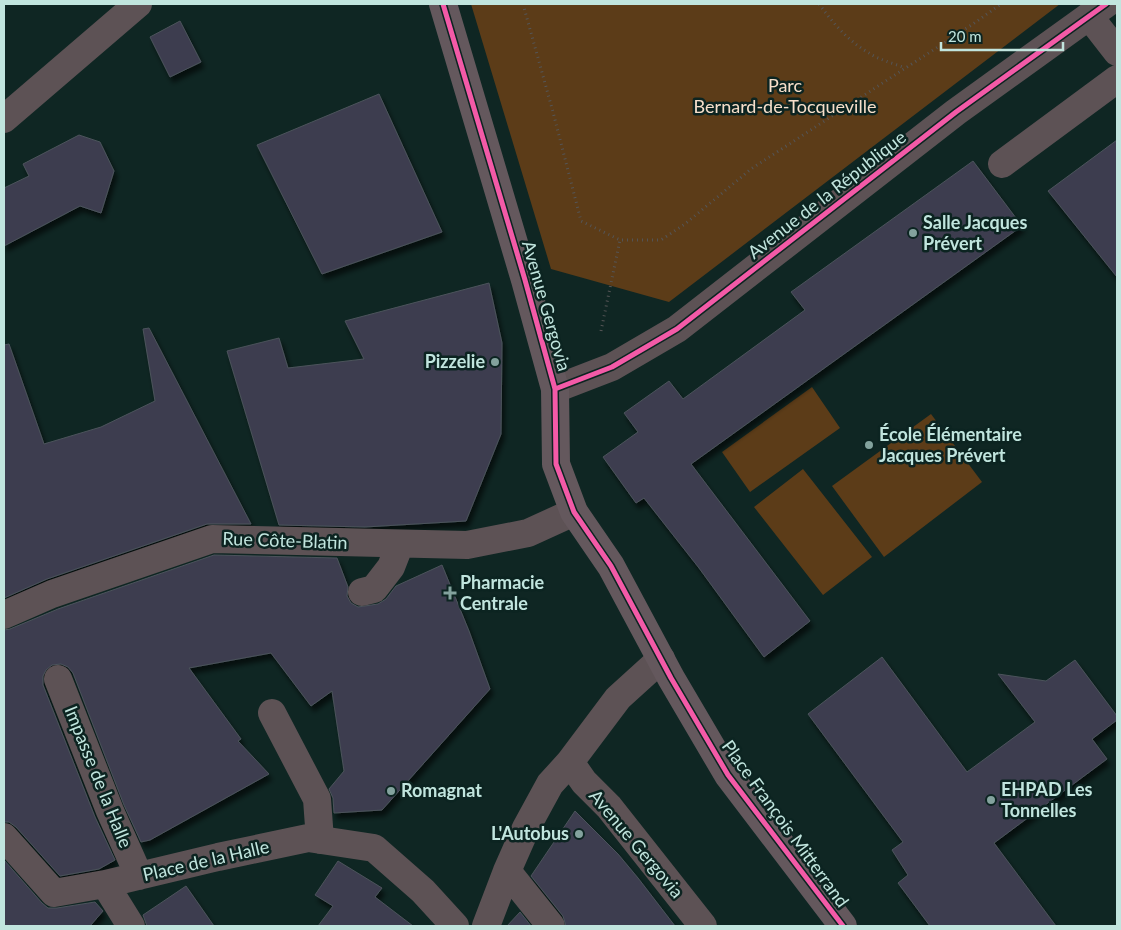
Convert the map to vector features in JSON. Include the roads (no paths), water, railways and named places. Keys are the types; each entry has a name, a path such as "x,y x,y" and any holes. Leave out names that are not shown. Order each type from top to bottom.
{"main road":[{"name":"Avenue Gergovia","path":"444,4 555,389 556,464 574,512 611,566 661,659"},
{"name":"Place François Mitterrand","path":"661,659 728,775 843,926"}],"street":[{"path":"4,119 138,4"},
{"path":"1097,10 1117,52"},
{"name":"Avenue de la République","path":"555,389 612,367 677,329 956,112 1097,10"},
{"path":"1002,164 1117,79"},
{"name":"Rue Côte-Blatin","path":"4,615 52,594 212,539 467,545 528,533 574,512"},
{"path":"362,592 374,589 391,567 400,544"},
{"path":"486,926 507,870 526,828 550,784 570,762 618,698 661,659"},
{"name":"Impasse de la Halle","path":"58,679 110,810 140,876"},
{"path":"272,713 317,799 314,839"},
{"name":"Avenue Gergovia","path":"570,762 584,782 609,807 703,926"},
{"name":"Place de la Halle","path":"4,837 54,894 140,876 218,856 314,839 374,848 423,891 455,926"},
{"path":"507,870 551,926"},
{"path":"105,884 122,923"}],"place":[{"name":"Salle Jacques Prévert","path":"913,233"},
{"name":"Pizzelie","path":"495,362"},
{"name":"École Élémentaire Jacques Prévert","path":"869,445"},
{"name":"Pharmacie Centrale","path":"450,593"},
{"name":"Romagnat","path":"391,791"},
{"name":"EHPAD Les Tonnelles","path":"991,800"},
{"name":"L'Autobus","path":"579,834"}],"park label":[{"name":"Parc Bernard-de-Tocqueville","path":"785,96"}]}
